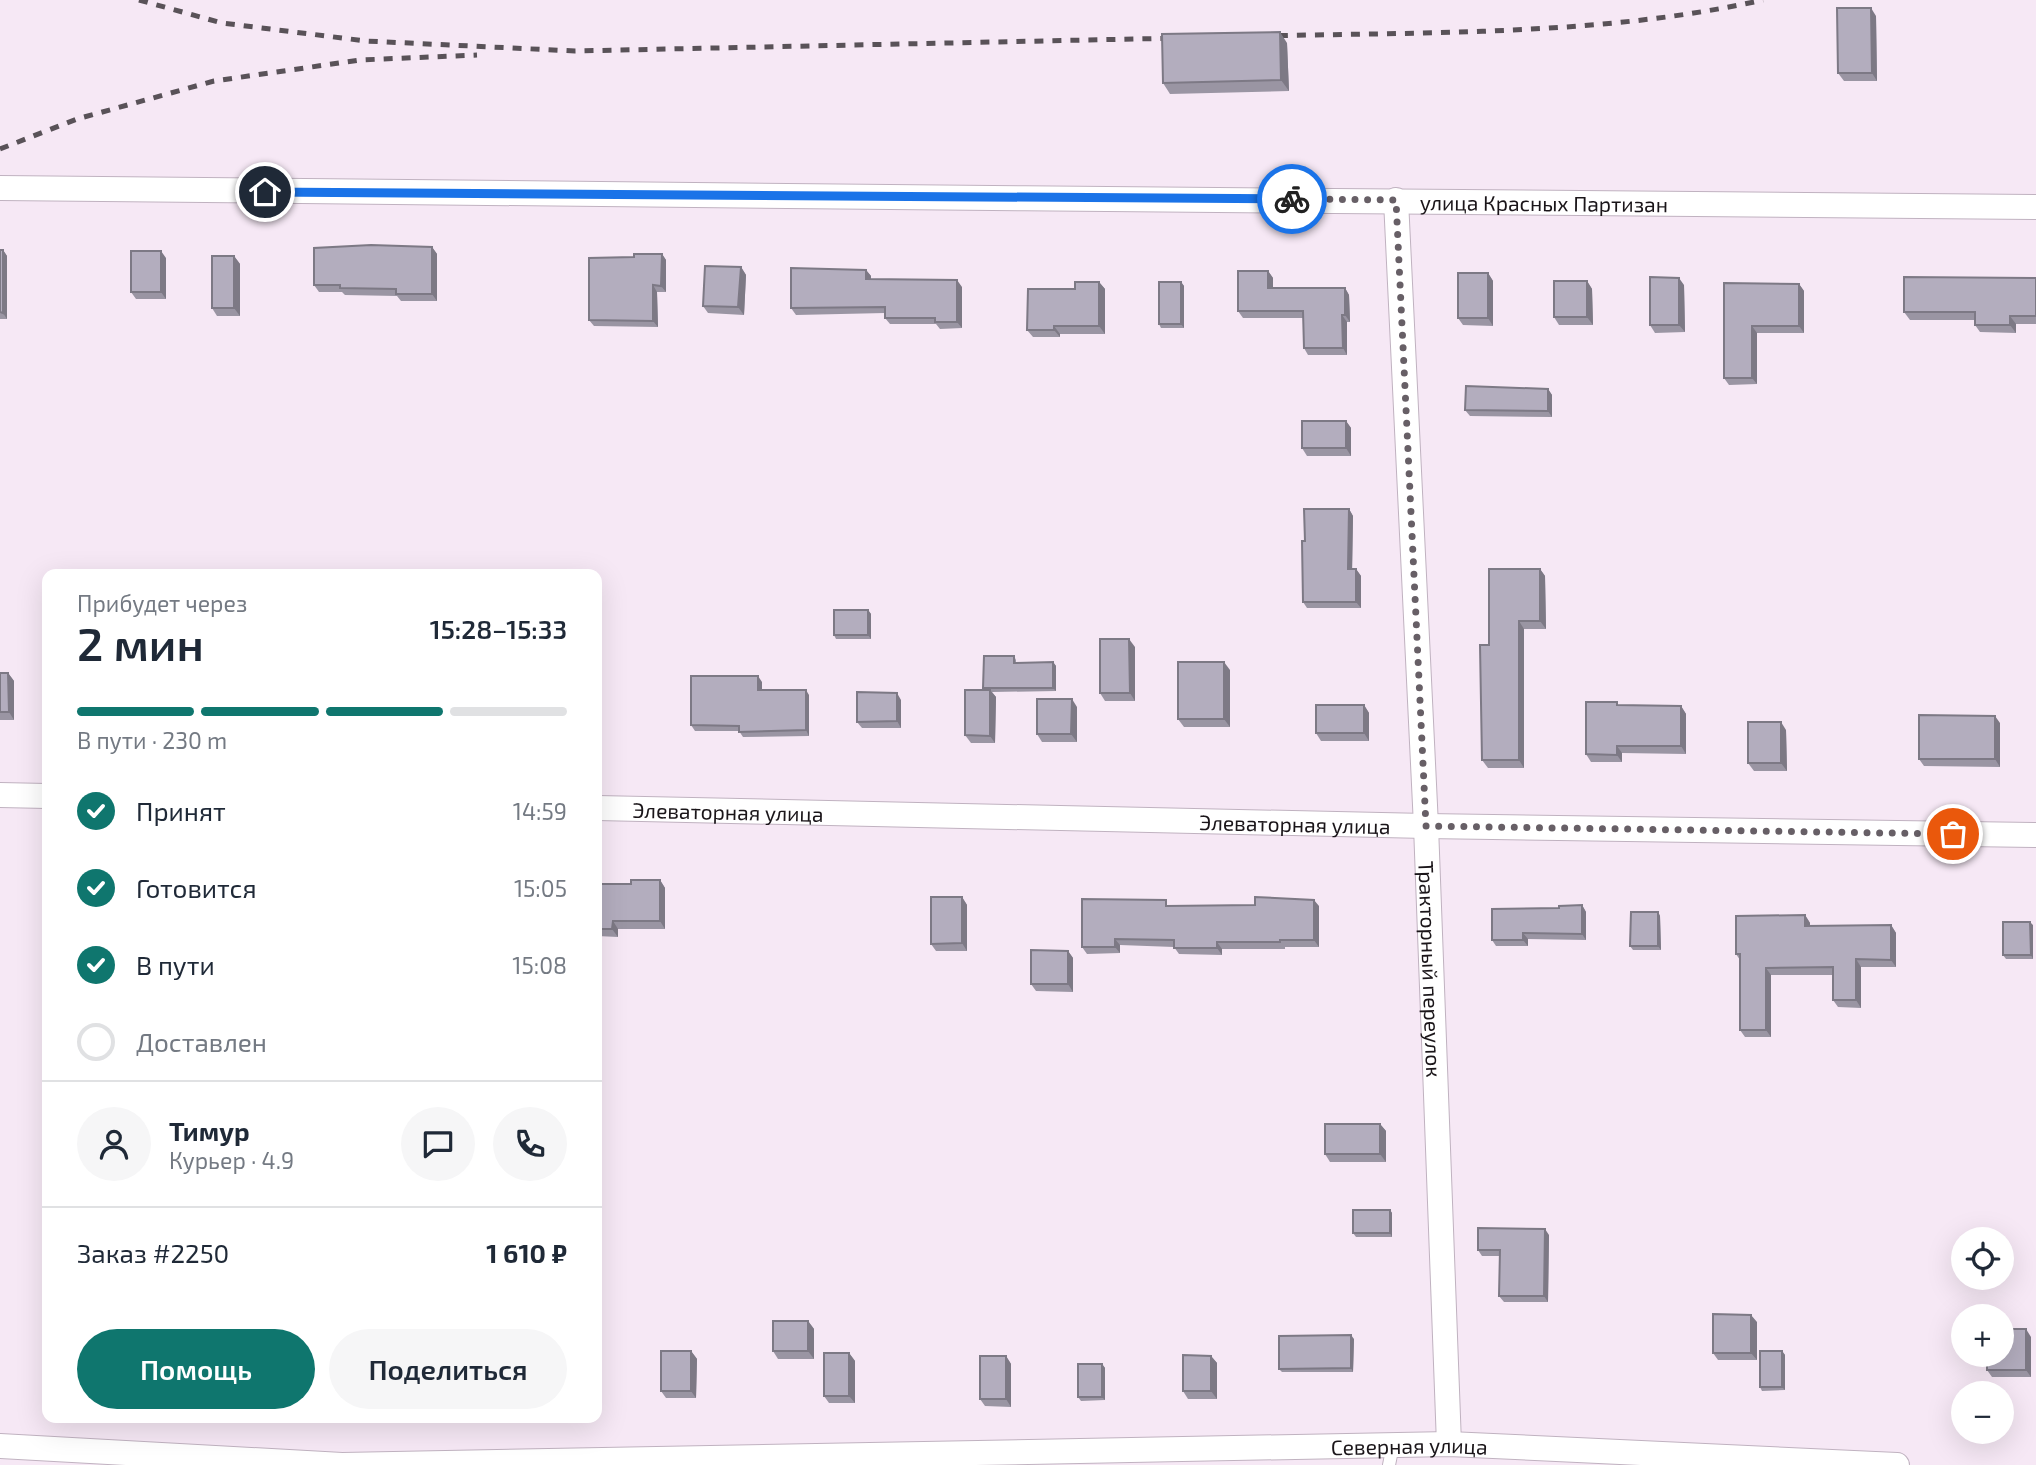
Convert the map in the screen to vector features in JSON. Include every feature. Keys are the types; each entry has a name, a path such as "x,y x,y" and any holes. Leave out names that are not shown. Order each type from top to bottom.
{"street":[{"name":"улица Красных Партизан","path":"0,188 2036,207"},
{"name":"Тракторный переулок","path":"1396,200 1426,826 1448,1444"},
{"path":"0,795 42,796"},
{"name":"Элеваторная улица","path":"602,808 1426,826 2036,835"},
{"name":"Северная улица","path":"0,1446 342,1465 1391,1455 1448,1444 1897,1465"}],"building":[{"path":"1837,8 1871,8 1872,73 1838,73"},
{"path":"1280,32 1281,80 1163,83 1162,34"},
{"path":"371,245 432,247 432,294 396,294 396,289 314,285 314,248"},
{"path":"0,250 3,250 3,313 0,312"},
{"path":"131,251 161,251 161,292 131,292"},
{"path":"634,254 662,254 661,286 653,285 653,321 589,320 589,258 634,257"},
{"path":"212,256 234,256 234,308 212,308"},
{"path":"705,266 741,267 738,307 703,306"},
{"path":"791,268 866,270 866,279 957,280 957,322 935,322 935,318 885,318 885,307 791,308"},
{"path":"1238,271 1268,271 1268,288 1345,288 1343,348 1304,348 1303,311 1238,311"},
{"path":"1458,273 1488,273 1488,318 1458,318"},
{"path":"1650,277 1679,278 1679,325 1650,325"},
{"path":"1904,277 2036,278 2036,316 2010,316 2010,325 1975,325 1975,312 1904,312"},
{"path":"1554,281 1587,281 1587,317 1554,317"},
{"path":"1075,282 1099,282 1099,326 1054,326 1054,330 1027,330 1028,289 1075,289"},
{"path":"1159,282 1181,282 1181,324 1159,324"},
{"path":"1724,283 1799,284 1799,326 1752,326 1752,378 1724,378"},
{"path":"1466,386 1548,389 1548,411 1465,410"},
{"path":"1302,421 1346,421 1346,448 1302,448"},
{"path":"1304,509 1349,509 1348,569 1356,569 1356,602 1303,602"},
{"path":"1489,569 1540,569 1540,621 1519,621 1519,760 1482,760 1480,645 1489,645"},
{"path":"834,610 868,610 868,635 834,635"},
{"path":"1100,639 1129,639 1130,693 1100,693"},
{"path":"984,656 1014,656 1014,663 1053,662 1053,688 983,688"},
{"path":"1178,662 1224,662 1224,719 1178,719"},
{"path":"0,673 8,673 9,712 0,712"},
{"path":"691,676 758,676 758,690 806,690 806,730 739,732 739,726 691,725"},
{"path":"965,690 990,690 990,736 965,735"},
{"path":"857,692 897,693 897,721 857,722"},
{"path":"1037,699 1072,699 1071,734 1037,734"},
{"path":"1586,702 1681,706 1681,746 1617,746 1617,755 1586,754"},
{"path":"1316,705 1364,705 1364,733 1316,733"},
{"path":"1919,715 1995,716 1995,759 1919,759"},
{"path":"1748,722 1781,722 1781,763 1748,763"},
{"path":"631,880 660,880 660,921 613,921 612,929 602,929 602,884 631,884"},
{"path":"931,897 962,897 962,943 931,944"},
{"path":"1255,897 1314,900 1314,940 1217,942 1217,948 1174,948 1174,940 1115,939 1115,947 1082,947 1082,899 1166,900 1166,906 1255,905"},
{"path":"1582,905 1582,934 1523,933 1523,940 1492,940 1492,909"},
{"path":"1631,912 1658,912 1658,946 1630,946"},
{"path":"1805,915 1805,926 1891,925 1891,960 1856,959 1856,1000 1833,1000 1833,967 1766,968 1766,1030 1740,1030 1740,954 1736,954 1736,916"},
{"path":"2003,922 2030,922 2031,955 2003,955"},
{"path":"1031,950 1068,951 1068,984 1031,984"},
{"path":"1325,1124 1380,1124 1380,1154 1325,1154"},
{"path":"1353,1210 1390,1210 1390,1233 1353,1233"},
{"path":"1478,1228 1545,1229 1544,1296 1499,1296 1500,1250 1478,1250"},
{"path":"1713,1314 1751,1315 1751,1353 1713,1353"},
{"path":"773,1321 808,1321 808,1351 773,1351"},
{"path":"2014,1329 2026,1329 2026,1370 1987,1370 1987,1367 2014,1367"},
{"path":"1351,1335 1351,1368 1279,1369 1279,1336"},
{"path":"661,1351 691,1351 691,1391 661,1391"},
{"path":"1760,1351 1782,1351 1782,1387 1760,1387"},
{"path":"824,1353 849,1353 849,1396 824,1396"},
{"path":"1183,1355 1211,1356 1211,1391 1183,1391"},
{"path":"980,1356 1006,1356 1006,1399 980,1399"},
{"path":"1078,1364 1102,1364 1102,1397 1078,1397"}],"railway":[{"path":"139,0 222,23 366,41 575,51 1181,38"},
{"path":"1261,36 1577,26 1702,12 1763,0"},
{"path":"0,149 77,119 214,81 360,60 477,55"}],"way so far":[{"path":"1292,199 1396,200 1426,826 1953,834"}],"route":[{"path":"265,192 1292,199"}]}
